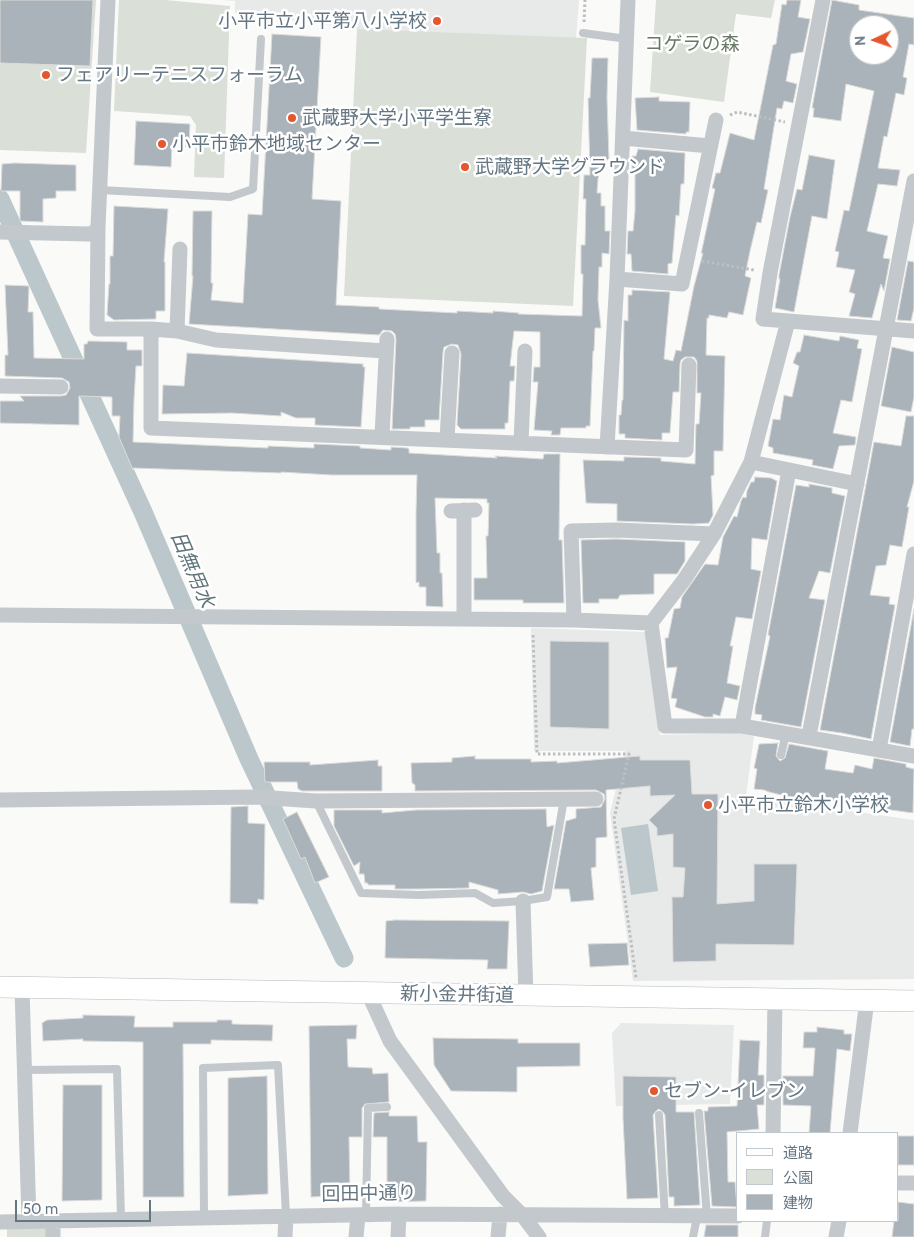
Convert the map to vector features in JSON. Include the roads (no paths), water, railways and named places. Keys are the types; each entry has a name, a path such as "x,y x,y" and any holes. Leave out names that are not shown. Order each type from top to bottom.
{"main road":[{"name":"新小金井街道","path":"0,988 914,1001"}],"street":[{"path":"108,0 98,227 97,329 176,331 216,340 386,345 382,436"},
{"path":"607,446 617,279 628,0"},
{"path":"823,0 770,273 763,319 914,331"},
{"path":"617,279 682,284 689,258 716,120"},
{"path":"623,138 710,146"},
{"path":"809,736 914,181"},
{"path":"3,232 88,234 94,233 98,227"},
{"path":"176,331 180,249"},
{"path":"788,321 751,462 714,534 684,580 651,624 665,726 742,726 809,736 914,756"},
{"path":"151,329 151,428 686,450 689,365"},
{"path":"521,442 525,351"},
{"path":"447,439 452,353"},
{"path":"0,386 61,387"},
{"path":"751,462 856,484"},
{"path":"742,726 789,470"},
{"path":"463,510 464,619"},
{"path":"574,620 571,531 616,530 714,534"},
{"path":"879,750 914,554"},
{"path":"0,615 574,620 651,624"},
{"path":"0,800 264,798 316,801 596,799"},
{"path":"523,902 526,996"},
{"path":"22,988 29,1221"},
{"path":"368,994 390,1041 503,1196 523,1216 539,1237"},
{"path":"772,1132 776,999"},
{"path":"850,1132 867,1000"},
{"path":"899,1183 914,1183"},
{"path":"356,1237 362,1214"},
{"name":"回田中通り","path":"0,1222 362,1214 736,1216"},
{"path":"398,1237 399,1214"},
{"path":"498,1237 500,1214"},
{"path":"285,1237 286,1215"},
{"path":"53,1220 53,1237"},
{"path":"836,1237 838,1222"}],"lane":[{"path":"583,33 627,39"},
{"path":"100,190 230,197 253,189 262,39"},
{"path":"781,755 786,733"},
{"path":"316,801 333,839 362,893 419,895 475,893 493,903 523,902 547,897 564,799"},
{"path":"204,1217 203,1068 278,1065 286,1215"},
{"path":"24,1070 117,1069 121,1218"},
{"path":"362,1214 368,1108 388,1108"},
{"path":"693,1237 702,1216 699,1113"},
{"path":"659,1115 665,1217"},
{"path":"765,1237 768,1222"}],"waterway":[{"name":"田無用水","path":"0,199 143,512 249,759 344,958"}],"place":[{"name":"小平市立小平第八小学校","path":"437,21"},
{"name":"フェアリーテニスフォーラム","path":"46,75"},
{"name":"武蔵野大学小平学生寮","path":"292,118"},
{"name":"小平市鈴木地域センター","path":"162,144"},
{"name":"武蔵野大学グラウンド","path":"465,167"},
{"name":"小平市立鈴木小学校","path":"708,805"},
{"name":"セブン-イレブン","path":"654,1091"}],"park label":[{"name":"コゲラの森","path":"692,44"}]}
